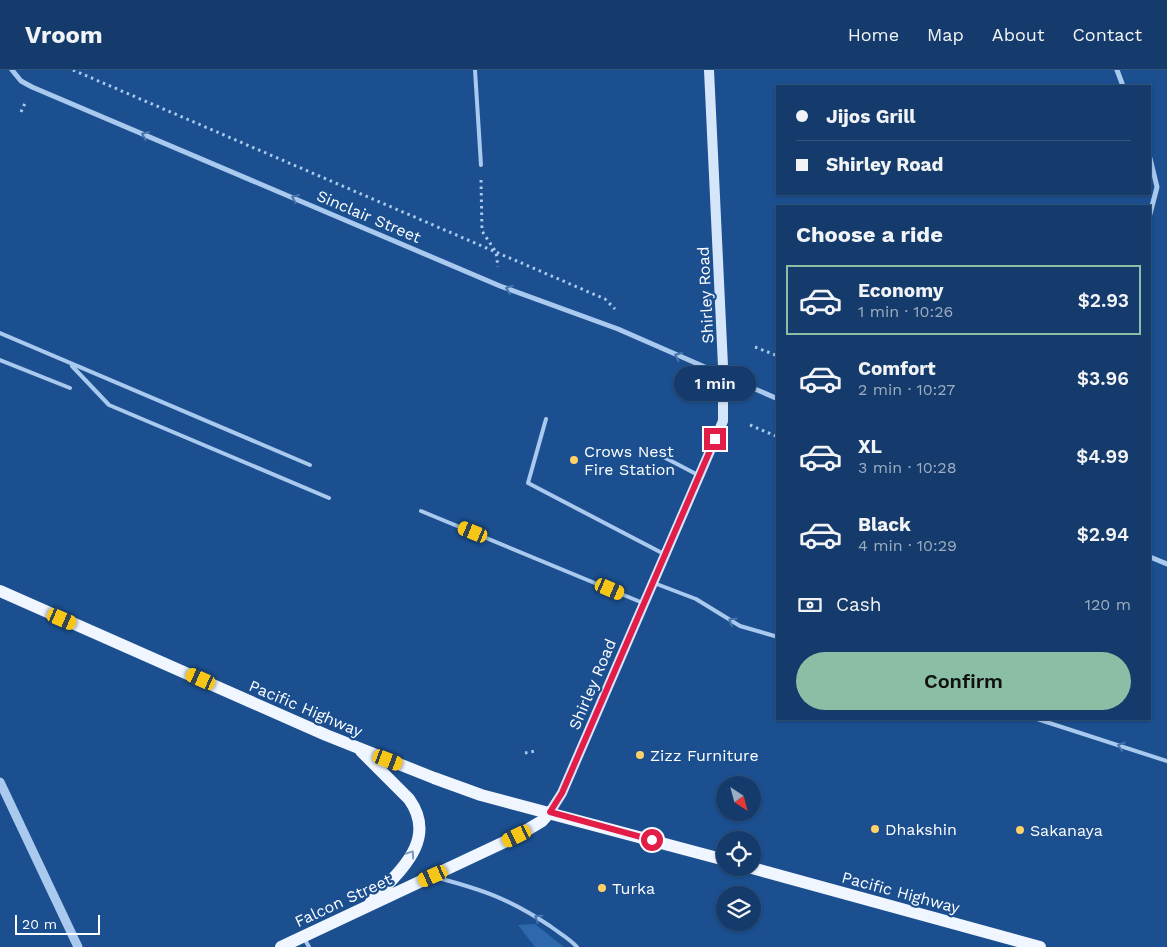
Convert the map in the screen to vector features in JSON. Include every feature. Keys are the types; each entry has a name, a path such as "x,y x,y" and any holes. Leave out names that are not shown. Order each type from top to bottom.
{"main road":[{"name":"Shirley Road","path":"550,812 565,786 723,421 723,376 709,70"},
{"name":"Pacific Highway","path":"0,591 358,748 481,795 716,858"},
{"path":"358,748 409,799 414,806 420,824 420,834 412,853 368,905"},
{"name":"Falcon Street","path":"281,947 306,942 368,905 517,836 542,821 550,812"},
{"name":"Pacific Highway","path":"761,870 1040,947"}],"street":[{"name":"Sinclair Street","path":"12,70 21,81 32,87 500,286 618,330 776,398"},
{"path":"1117,70 1123,85"},
{"path":"1151,162 1157,187 1151,210"},
{"path":"1151,557 1167,564"},
{"path":"0,782 78,947"}],"lane":[{"path":"475,70 481,165"},
{"path":"0,333 310,465"},
{"path":"0,360 70,388"},
{"path":"70,363 108,405 329,498"},
{"path":"546,419 528,483 665,554"},
{"path":"656,453 699,476"},
{"path":"421,511 643,603"},
{"path":"652,582 696,599 740,626 776,636"},
{"path":"1039,720 1167,761"},
{"path":"433,876 488,892 510,901 566,937 577,947"}],"path":[{"path":"73,70 605,299 617,312"},
{"path":"21,112 26,100"},
{"path":"481,165 482,231 496,252 500,286"},
{"path":"755,346 776,355"},
{"path":"750,425 776,436"},
{"path":"524,753 536,751"}],"shaded area":[{"path":"535,924 564,947 535,947 518,925"}],"place":[{"name":"Crows Nest Fire Station","path":"574,460"},
{"name":"Zizz Furniture","path":"640,755"},
{"name":"Dhakshin","path":"875,829"},
{"name":"Sakanaya","path":"1020,830"},
{"name":"Turka","path":"602,888"}],"route":[{"path":"652,840 550,812 562,793 715,439"}]}
